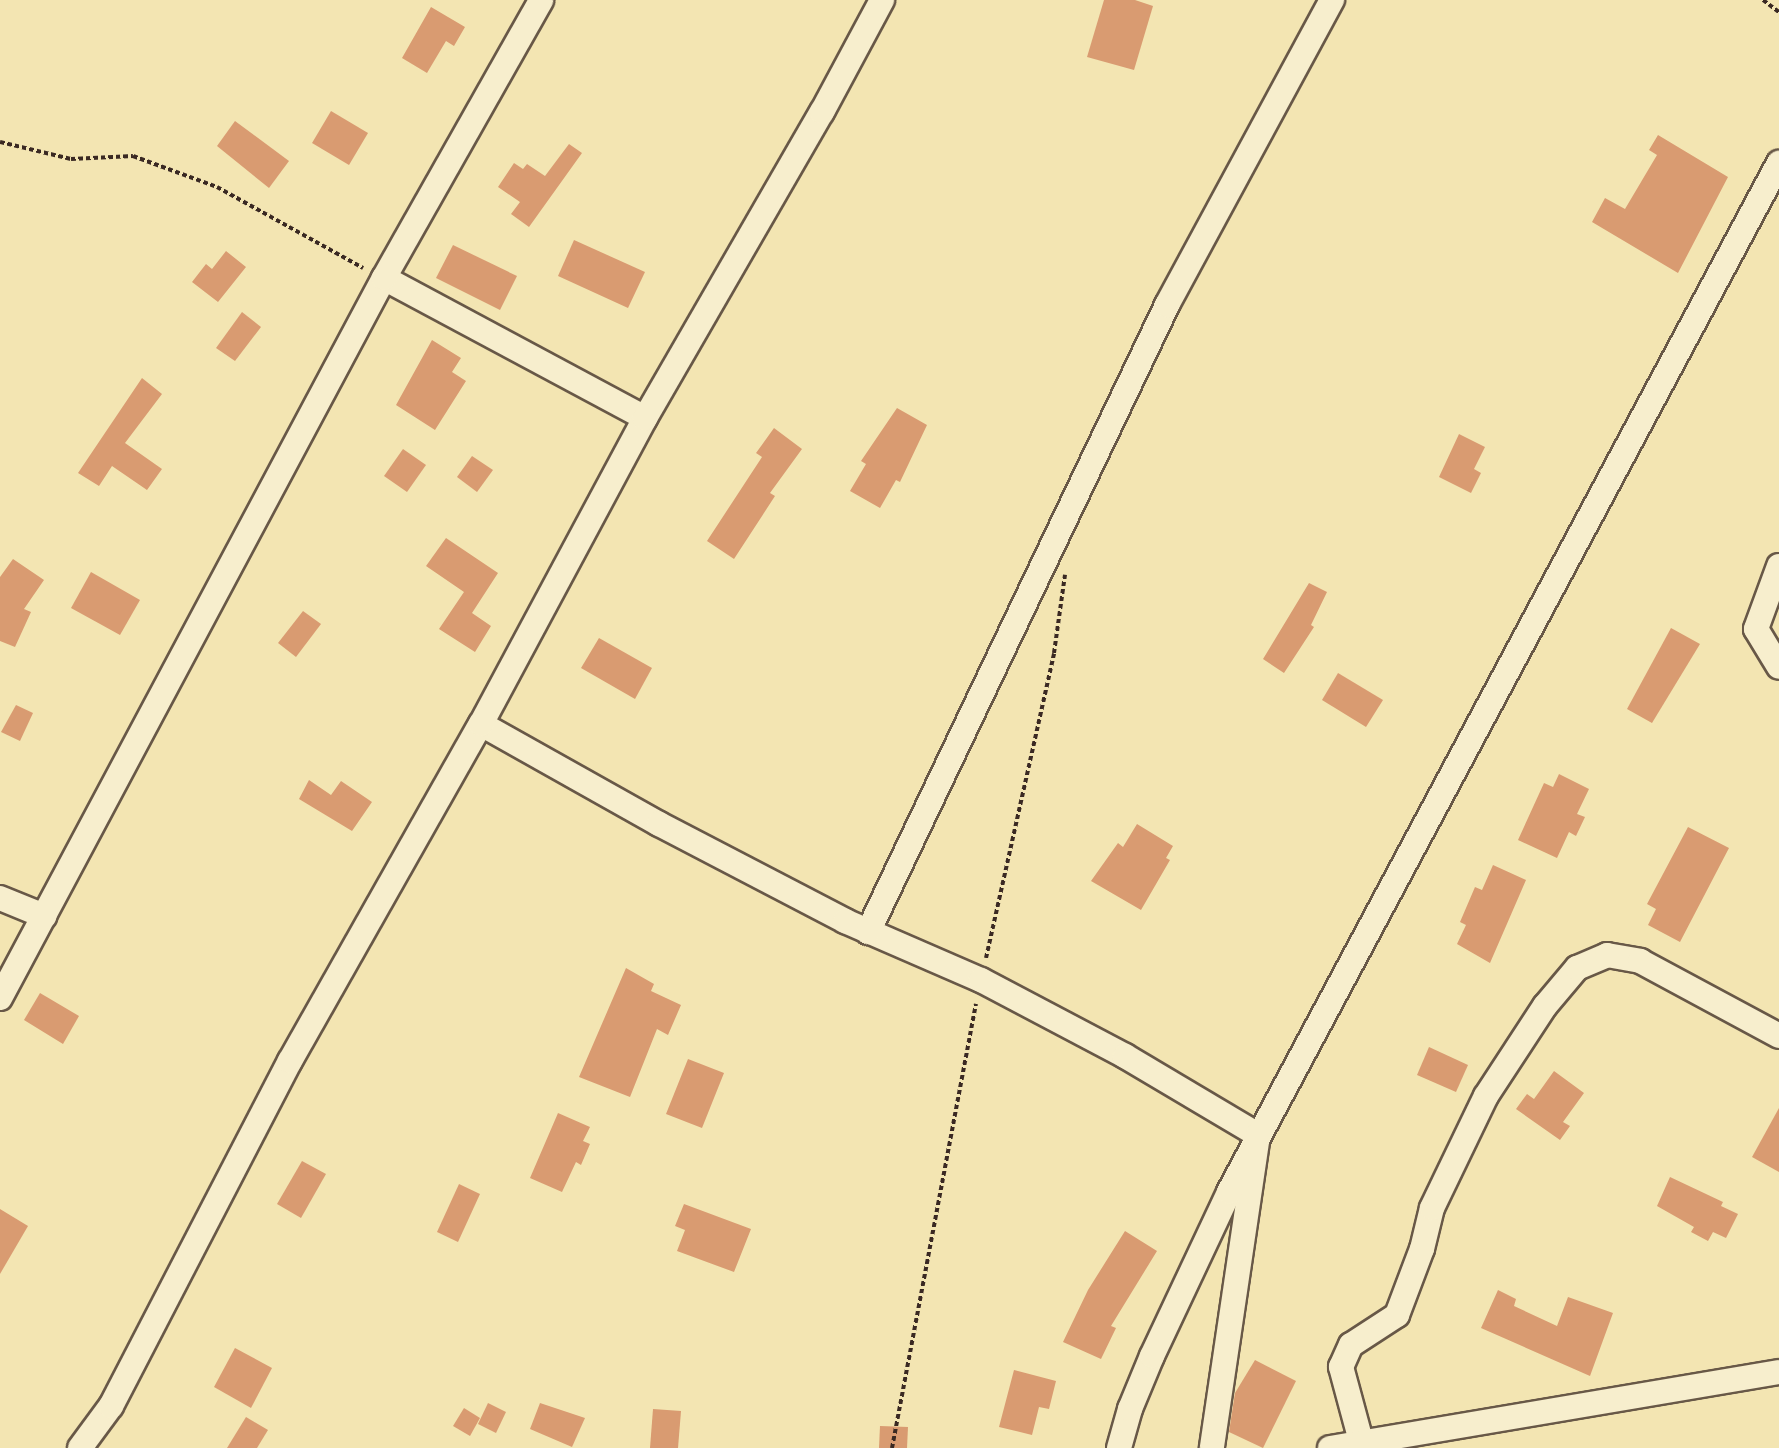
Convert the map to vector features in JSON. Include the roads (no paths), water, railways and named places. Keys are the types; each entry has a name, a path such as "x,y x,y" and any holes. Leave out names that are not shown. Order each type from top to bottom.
{"street":[{"path":"0,998 384,278 541,0"},
{"path":"80,1448 111,1406 290,1061 481,724 645,418 822,112 882,0"},
{"path":"868,932 1167,305 1332,0"},
{"path":"1119,1448 1130,1409 1152,1356 1258,1136 1779,163"},
{"path":"384,278 645,418"},
{"path":"1779,566 1756,629 1779,668"},
{"path":"481,724 659,824 868,932 981,980 1125,1056 1258,1136"},
{"path":"0,898 44,916"},
{"path":"1361,1441 1341,1367 1351,1345 1397,1315 1422,1249 1432,1208 1481,1106 1545,1006 1577,968 1607,955 1640,961 1779,1036"},
{"path":"1212,1448 1258,1136"},
{"path":"1330,1448 1779,1372"}]}
